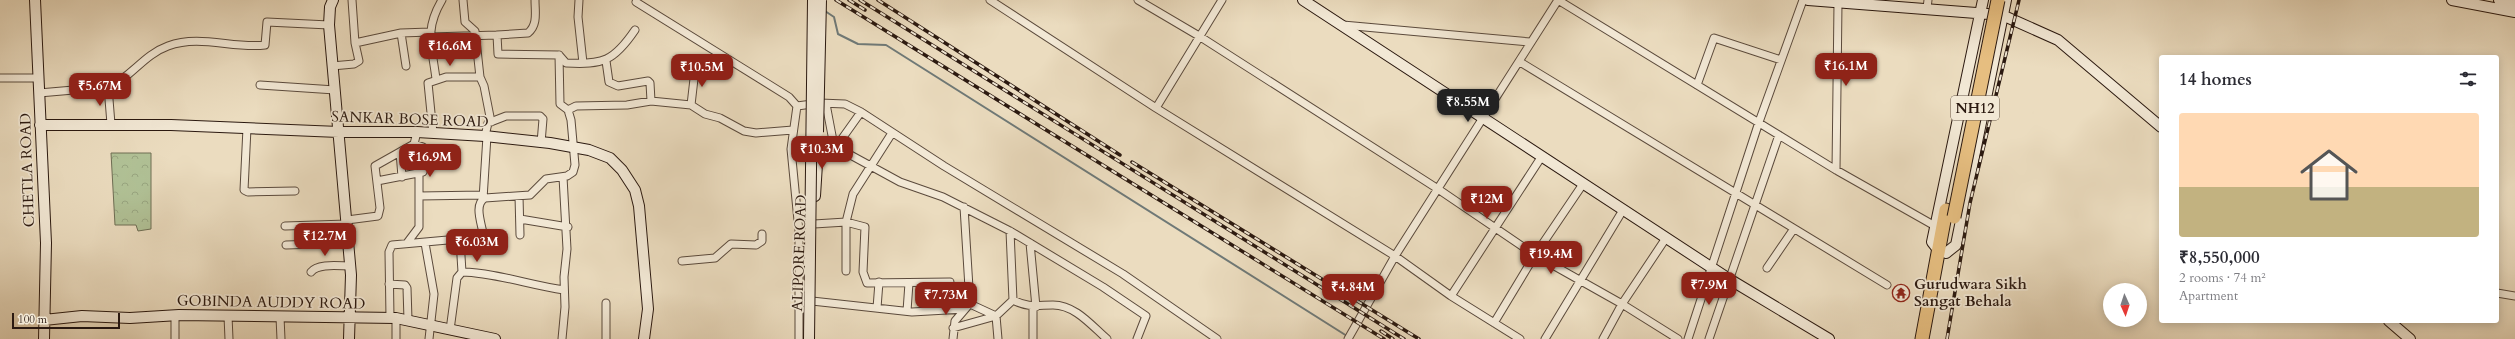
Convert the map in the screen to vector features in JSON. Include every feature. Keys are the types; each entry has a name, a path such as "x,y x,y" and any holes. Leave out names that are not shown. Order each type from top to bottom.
{"highway":[{"name":"NH12","path":"1922,339 1950,213 1990,0"},
{"name":"NH12","path":"1950,213 1998,0"},
{"name":"NH12","path":"1929,339 1942,252"}],"street":[{"name":"CHETLA ROAD","path":"35,0 46,243 44,339"},
{"path":"332,0 329,25 350,266 351,317 349,339"},
{"path":"332,66 358,63 359,55 356,43 352,0"},
{"path":"436,79 430,35 434,14 442,0"},
{"path":"463,0 465,22 475,31 480,77 484,86 491,122"},
{"path":"356,43 401,32 476,37 528,33 531,31 535,21 535,0"},
{"path":"579,0 578,16 582,63"},
{"name":"ALIPORE ROAD","path":"810,339 813,0"},
{"name":"ALIPORE ROAD","path":"810,339 821,0"},
{"path":"990,0 1156,108 1395,256 1451,296 1520,339"},
{"path":"1138,0 1199,36 1438,189 1535,255 1579,282 1622,304 1678,339"},
{"path":"1156,108 1222,0"},
{"path":"1303,0 1729,279 1829,339"},
{"path":"1350,336 1356,322 1374,296 1395,256 1482,117 1520,62 1530,42 1558,0 1759,122 1778,136 1935,226"},
{"path":"1688,339 1759,122 1803,0"},
{"path":"1808,0 1927,4 2002,15 2058,40 2159,126"},
{"path":"1983,0 1932,242 1942,252 1956,245 2006,0"},
{"path":"2452,0 2515,12"},
{"path":"2499,0 2515,3"},
{"path":"636,2 723,54 789,97 797,106"},
{"path":"1836,170 1844,2"},
{"path":"39,93 108,87 118,83 145,58 168,45 196,41 218,41 246,46 265,45 267,22 329,25"},
{"path":"1342,25 1530,42"},
{"path":"497,35 498,54 559,55 566,63 582,63 606,61 625,45 635,30"},
{"path":"401,32 406,66"},
{"path":"1697,85 1714,38 1781,60"},
{"path":"419,196 483,197 530,195 546,179 563,177 574,172 574,147 568,110 560,104 559,55"},
{"path":"606,61 609,82 618,86 649,82 651,101"},
{"path":"1520,62 1793,230 1887,285"},
{"path":"691,105 695,70"},
{"path":"433,133 427,88 428,83 436,79 456,76 480,77"},
{"path":"0,78 38,78"},
{"path":"260,86 335,90"},
{"path":"108,87 111,124"},
{"path":"568,110 576,106 627,105 651,101 691,105 706,114 720,118 744,131 756,133 793,130"},
{"path":"826,104 834,146 900,182 943,197 1010,231 1103,287 1146,316 1137,339"},
{"path":"797,106 845,104 861,112 892,133 1123,274 1217,339"},
{"path":"797,106 793,130 791,165 796,184 799,231 799,339"},
{"path":"836,147 861,112"},
{"path":"483,245 481,236 483,233 478,205 483,197 487,126 491,122 506,116 540,116 543,119 541,143"},
{"name":"SANKAR BOSE ROAD","path":"40,125 111,124 339,132 417,132 486,136 589,150 610,158 622,170 635,190 640,206 645,246 644,273 648,309 644,339"},
{"path":"247,128 244,190 248,192 295,192"},
{"path":"285,226 347,222 378,216 380,208 375,166 414,144 417,132"},
{"path":"846,271 846,222 853,194 872,167 892,133"},
{"path":"1709,339 1778,136"},
{"path":"376,181 402,177 424,171 424,148 414,144"},
{"path":"400,152 402,177"},
{"path":"1451,296 1542,156"},
{"path":"408,243 419,227 419,173"},
{"path":"562,339 565,307 564,290 568,227 563,177"},
{"path":"1494,323 1535,255 1584,184"},
{"path":"519,196 520,235"},
{"path":"953,339 953,328 955,321 967,307 964,207"},
{"path":"1545,339 1623,210"},
{"path":"520,219 568,227"},
{"path":"814,224 846,222 865,227 865,279 867,283 950,282"},
{"path":"1767,268 1793,230"},
{"path":"953,328 996,316 1013,300 1010,231"},
{"path":"682,261 715,258 731,244 756,245 762,241 762,234"},
{"path":"396,339 389,284 388,252 392,245 460,240 481,236"},
{"path":"1603,339 1622,304 1666,238"},
{"path":"450,330 457,278 462,272 460,240"},
{"path":"286,245 348,243"},
{"path":"425,243 434,294 429,324 429,339"},
{"path":"1030,244 1034,307 1033,339"},
{"path":"311,272 314,268 320,267 350,266"},
{"path":"462,272 511,278 530,285 564,290"},
{"path":"877,308 878,282"},
{"path":"907,311 909,283"},
{"path":"389,284 405,285 407,288 408,320"},
{"path":"2499,293 2515,296"},
{"path":"1013,300 1034,307 1053,305 1079,314 1106,339"},
{"path":"812,301 907,311 967,307 996,316"},
{"path":"606,303 606,339"},
{"name":"GOBINDA AUDDY ROAD","path":"44,320 82,316 130,318 175,316 393,318 429,324 492,339"},
{"path":"175,316 175,339"},
{"path":"228,316 229,339"},
{"path":"996,316 998,322 998,339"},
{"path":"280,317 281,339"},
{"path":"2391,323 2410,339"}],"green space":[{"path":"111,153 151,153 151,229 138,231 136,225 115,225"}],"waterway":[{"path":"825,11 834,17 838,34 858,44 886,45 1347,336"}],"railway":[{"path":"836,0 1384,339"},
{"path":"849,0 865,10"},
{"path":"860,0 1404,339"},
{"path":"878,0 1120,155"},
{"path":"1947,339 1970,203 2019,0"},
{"path":"1132,162 1419,339"},
{"path":"1381,331 1393,339"}],"place":[{"name":"Gurudwara Sikh Sangat Behala","path":"1901,293"}]}
